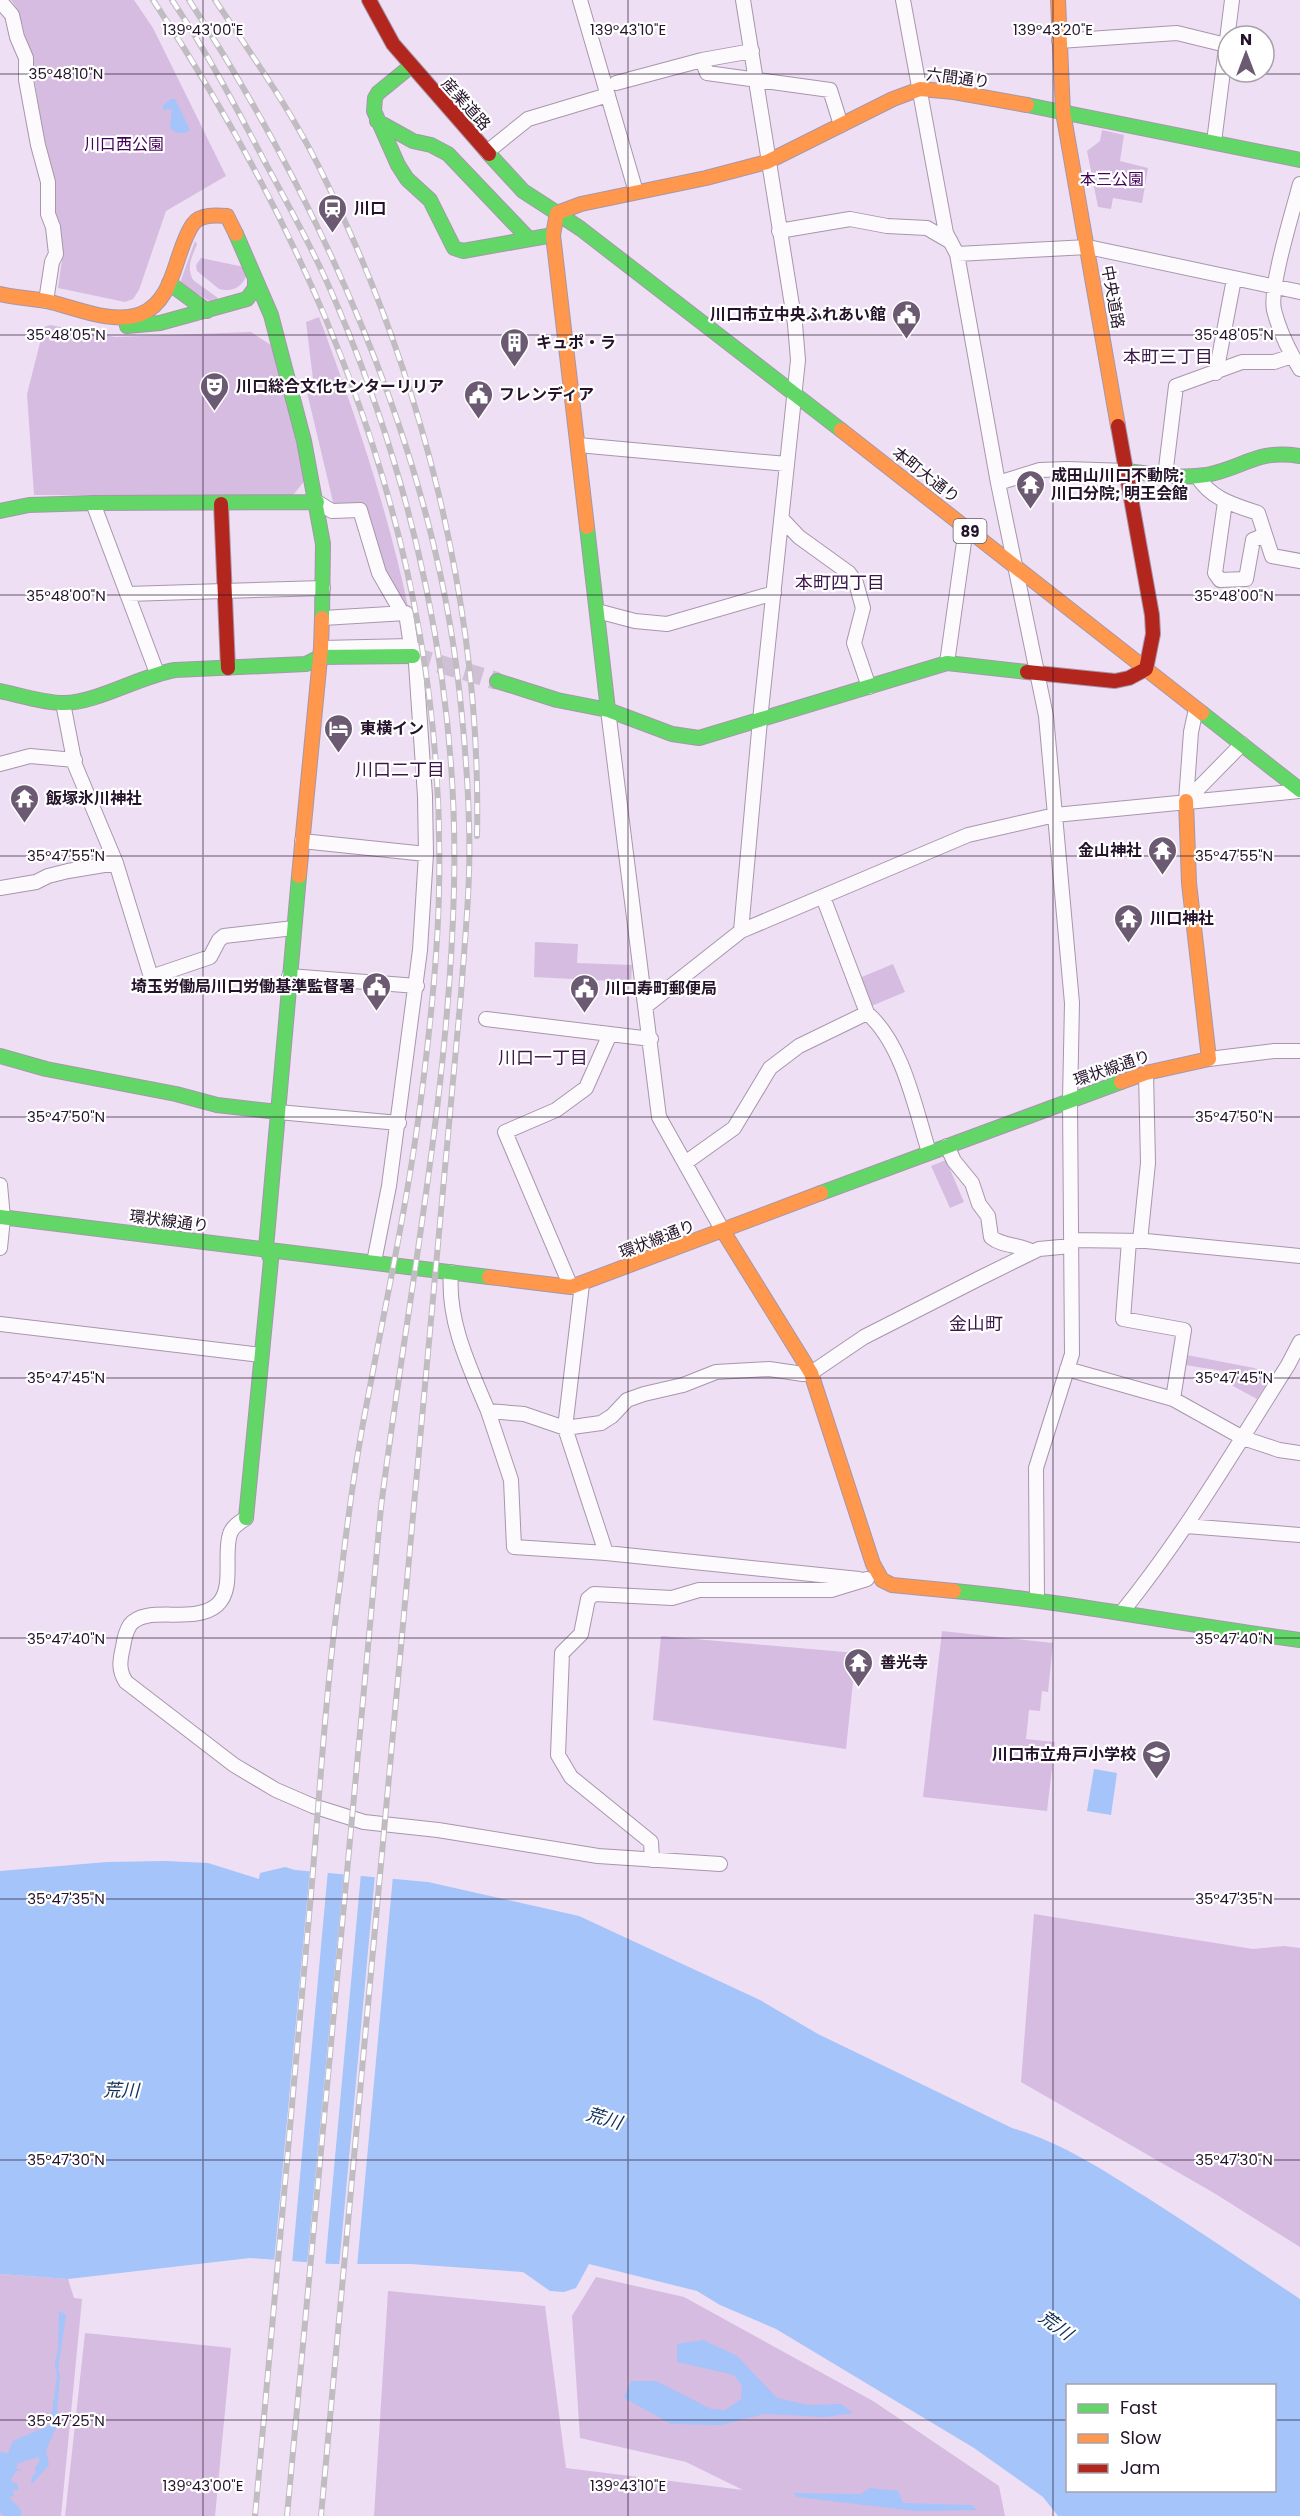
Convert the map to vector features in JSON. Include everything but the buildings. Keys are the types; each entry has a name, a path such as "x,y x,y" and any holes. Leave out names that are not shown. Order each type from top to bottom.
{"street":[{"path":"580,0 636,192"},
{"path":"741,932 760,720 798,360 752,51 742,0"},
{"path":"903,0 946,233 954,248 998,483 1046,716 1072,1003 1070,1100 1072,1354 1036,1468 1036,1599"},
{"name":"中央道路","path":"1058,0 1063,111 1152,615 1153,634 1146,669"},
{"path":"1229,24 1232,0"},
{"path":"0,1 12,15 17,37 26,58 26,80 48,182 48,214 53,227 56,254 52,262 46,301"},
{"name":"産業道路","path":"367,2 384,30 411,66 487,152 523,191 557,213"},
{"path":"1059,41 1177,33 1216,43"},
{"path":"616,83 702,60 752,51"},
{"path":"702,60 707,73 830,90 841,125"},
{"path":"411,66 375,98 374,111 403,175 430,200 454,248 464,251 553,235"},
{"path":"1214,142 1221,84"},
{"name":"六間通り","path":"557,213 581,204 767,162 893,99 920,89 954,92 1063,111 1300,160"},
{"path":"487,152 528,119 608,95"},
{"path":"377,121 413,141 431,145 448,154 529,239"},
{"path":"1300,184 1274,287 1274,308 1292,356 1300,369"},
{"path":"557,213 553,235 608,710 651,1039 659,1118 723,1231 811,1373 873,1564 882,1580"},
{"name":"本町大通り","path":"557,213 581,229 1014,564 1300,790"},
{"path":"3,295 46,301 105,315 133,316 151,310 158,303 169,283 193,224 200,217 209,214 227,216 232,222 271,315 304,441 323,544 323,618 320,657 289,976 266,1248 271,1260 246,1518 235,1526 230,1534 225,1587 221,1600 209,1610 176,1616 146,1615 130,1625 120,1660 122,1675 126,1682 244,1771 276,1790 313,1806 364,1822 438,1830 598,1856 720,1864"},
{"path":"779,231 850,219 887,226 927,228 954,248 1088,247 1300,292"},
{"path":"3,295 44,312 117,326 160,323 247,299 255,288 255,278"},
{"path":"1216,373 1233,279"},
{"path":"169,283 207,310"},
{"path":"247,299 267,322 280,351"},
{"path":"1166,476 1176,386 1242,363 1274,362 1292,356"},
{"path":"578,445 787,464"},
{"path":"998,483 1040,470 1067,469 1197,476 1227,470 1244,460 1263,454 1277,452 1300,456"},
{"path":"1197,476 1211,492 1225,502 1258,513 1272,556 1300,561"},
{"path":"0,511 29,505 93,503 317,502 332,511 360,510 379,573 402,613"},
{"path":"1225,502 1215,573 1220,580 1246,579 1253,540 1264,535"},
{"path":"93,503 157,673"},
{"path":"221,504 228,668"},
{"path":"782,519 799,537 849,573 856,583 863,608 854,643 869,687"},
{"path":"947,663 966,528"},
{"path":"127,594 323,588"},
{"path":"597,611 635,621 667,624 774,593"},
{"path":"323,618 406,613 422,729 426,854 417,986 399,1123 374,1262"},
{"path":"320,657 400,663 413,656"},
{"path":"0,691 63,703 80,701 157,673 175,670 306,664 320,657 413,656"},
{"path":"497,681 557,700 608,710 684,737 711,735 947,663 1115,681 1129,678 1146,669"},
{"path":"63,703 75,760 116,863 151,976 210,957 219,940 224,936 294,928"},
{"path":"1196,709 1191,732 1186,801 1189,883 1209,1059"},
{"path":"1186,801 1242,744"},
{"path":"0,764 30,756 75,760"},
{"path":"646,1006 741,932 968,835 1055,815 1300,790"},
{"path":"302,841 426,854"},
{"path":"0,888 36,882 68,871 116,863"},
{"path":"823,897 867,1013 877,1021 897,1053 929,1152"},
{"path":"289,976 417,986"},
{"path":"685,1163 734,1128 770,1068 799,1046 867,1013"},
{"path":"486,1019 651,1039"},
{"path":"606,1553 565,1428 577,1286 505,1132 556,1110 586,1088 610,1034"},
{"name":"環状線通り","path":"2,1217 577,1286 929,1152 1146,1073 1209,1059 1274,1051 1300,1051"},
{"path":"1,1060 176,1094 217,1106 399,1123"},
{"path":"1146,1073 1149,1154 1123,1319 1184,1330 1173,1398"},
{"path":"947,1146 954,1161 972,1183 979,1204 988,1216 991,1238 999,1244 1024,1247 1034,1252"},
{"path":"0,1185 2,1217 0,1248"},
{"path":"488,1411 524,1413 565,1428 601,1423 612,1416 627,1400 683,1385 716,1372 769,1369 811,1373 864,1336 1034,1252 1071,1243 1135,1241 1300,1256"},
{"path":"451,1272 450,1301 462,1347 488,1411 511,1480 513,1547 606,1553 882,1580 892,1585 1036,1599 1205,1628 1300,1640"},
{"path":"0,1324 261,1355"},
{"path":"1122,1612 1160,1565 1186,1526 1243,1438 1300,1342"},
{"path":"1067,1369 1173,1398 1243,1438 1279,1450 1300,1453"},
{"path":"1186,1526 1300,1535"},
{"path":"652,1860 651,1842 571,1777 558,1755 562,1653 581,1634 588,1599 594,1594 672,1598 699,1590 831,1590 867,1579"}],"green space":[{"name":"川口西公園","path":"11,0 134,0 153,28 226,176 166,211 139,290 133,299 125,302 58,288 62,260 31,57 18,10"},
{"name":"本三公園","path":"1102,130 1124,135 1120,161 1148,168 1142,203 1113,198 1111,209 1098,207 1087,151 1100,141"},
{"path":"195,241 197,244 190,262 191,275 193,280 218,298 214,304 180,283"},
{"path":"201,258 244,267 247,272 246,277 241,285 233,289 219,289 197,271 196,265"},
{"path":"319,317 370,462 409,611 406,610 384,571 365,505 334,506 306,388 313,379 306,322"},
{"path":"50,325 115,337 251,332 274,347 305,480 294,494 288,496 34,495 27,394 44,327"},
{"path":"535,942 578,944 577,963 632,965 631,982 534,977"},
{"path":"893,964 905,992 869,1007 857,979"},
{"path":"946,1160 964,1202 950,1208 931,1166"},
{"path":"1187,1355 1273,1374 1257,1399 1222,1380 1223,1371 1185,1365"},
{"path":"942,1631 1053,1643 1048,1692 1042,1691 1040,1711 1029,1710 1026,1739 1055,1742 1047,1811 923,1797"},
{"path":"661,1636 856,1653 846,1749 653,1720"},
{"path":"1034,1914 1253,1949 1284,1946 1300,1948 1300,2247 1214,2193 1021,2082"},
{"path":"0,2274 68,2279 74,2298 82,2299 61,2516 0,2516"},
{"path":"596,2277 684,2297 873,2401 999,2486 1005,2516 374,2516 388,2291 545,2306 566,2468 743,2490 686,2462 580,2438 572,2316"},
{"path":"85,2333 231,2348 215,2516 65,2516"}],"water":[{"path":"175,99 190,130 187,132 175,132 170,128 172,109 163,110 163,105"},
{"path":"1094,1769 1117,1773 1111,1815 1087,1811"},
{"name":"荒川","path":"166,1861 208,1863 259,1879 260,1873 285,1867 295,1870 428,1882 579,1916 760,2000 818,2034 1012,2128 1048,2141 1114,2177 1300,2299 1300,2516 1058,2516 1043,2497 974,2448 776,2329 720,2305 697,2291 589,2264 576,2288 564,2292 550,2291 523,2272 410,2264 332,2264 250,2258 68,2279 0,2274 0,1871 107,1862"},
{"path":"59,2311 66,2315 58,2369 60,2375 56,2428 46,2450 49,2465 31,2485 39,2457 18,2463 16,2468 22,2471 16,2471 11,2479 13,2483 18,2484 18,2490 13,2489 14,2496 9,2497 21,2510 21,2516 3,2516 0,2512 0,2452 8,2453 13,2441 50,2425 57,2376 55,2364 58,2349"},
{"path":"703,2340 737,2356 777,2398 808,2405 841,2404 853,2413 826,2417 764,2414 721,2425 671,2424 624,2398 631,2381 656,2381 711,2409 725,2410 741,2399 742,2386 734,2375 677,2362 677,2344"},
{"path":"870,2488 898,2491 903,2503 972,2505 977,2510 916,2511 797,2497 793,2493 861,2494"}],"pier":[{"path":"310,1869 328,1870 292,2264 274,2263"},
{"path":"344,1872 361,1873 325,2267 307,2265"},
{"path":"375,1875 393,1876 357,2267 339,2267"}],"tunnel":[{"path":"413,656 497,681"}],"railway":[{"path":"153,0 216,102 273,206 323,313 365,423 399,535 423,651 436,768 439,889 431,1011 411,1170 359,1448 335,1622 255,2516"},
{"path":"172,0 221,81 303,234 337,305 365,374 410,517 427,590 440,664 449,738 454,813 454,888 444,1044 436,1121 381,1507 287,2516"},
{"path":"189,0 237,77 283,158 325,242 363,329 396,417 424,507 445,597 459,688 468,791 469,867 461,994 321,2516"},
{"path":"215,0 282,102 318,165 355,243 387,324 415,407 438,491 456,577 469,663 476,750 477,836"}],"traffic: fast":[{"path":"411,66 378,93 375,98 374,111 398,165 407,179 430,200 454,248 463,251 553,235"},
{"path":"1027,105 1300,160"},
{"path":"377,121 413,141 431,145 448,154 529,239"},
{"path":"489,154 523,191 557,213"},
{"path":"557,213 581,229 841,430"},
{"path":"236,234 271,315 304,441 323,544 322,618"},
{"path":"127,326 160,323 247,299 255,288 255,278"},
{"path":"169,283 207,311"},
{"path":"1127,471 1166,476 1196,476 1219,472 1261,457 1300,456"},
{"path":"0,511 29,505 93,503 317,502"},
{"path":"587,527 608,710"},
{"path":"0,691 56,703 77,702 175,670 306,664 320,657 413,656"},
{"path":"497,681 557,700 608,710 672,734 699,738 947,663 1027,672"},
{"path":"1202,713 1300,790"},
{"path":"246,1518 271,1260 266,1248 299,876"},
{"path":"0,1056 46,1069 176,1094 217,1105 278,1112"},
{"path":"821,1193 1121,1082"},
{"path":"0,1217 489,1277"},
{"path":"954,1591 1041,1601 1300,1640"}],"traffic: slow":[{"path":"1058,0 1063,112 1118,426"},
{"path":"557,213 581,204 706,178 767,162 893,99 920,89 954,92 1027,105"},
{"path":"557,213 553,235 587,527"},
{"path":"0,294 46,301 105,316 129,317 141,314 153,307 161,298 173,274 187,235 196,221 208,216 227,216 236,234"},
{"path":"841,430 1202,713"},
{"path":"299,876 322,618"},
{"path":"1121,1082 1146,1073 1209,1059 1189,883 1186,801"},
{"path":"489,1277 571,1287 821,1193"},
{"path":"723,1231 811,1373 873,1564 882,1580 892,1585 954,1591"}],"traffic: jam":[{"path":"369,0 393,44 489,154"},
{"path":"1027,672 1115,681 1129,678 1146,669 1153,634 1152,615 1118,426"},
{"path":"221,504 228,668"}],"place":[{"name":"川口","path":"333,234"},
{"name":"川口市立中央ふれあい館","path":"907,340"},
{"name":"キュポ・ラ","path":"515,368"},
{"name":"川口総合文化センターリリア","path":"215,412"},
{"name":"フレンディア","path":"478,420"},
{"name":"成田山川口不動院; 川口分院; 明王会館","path":"1030,510"},
{"name":"東横イン","path":"339,754"},
{"name":"飯塚氷川神社","path":"25,824"},
{"name":"金山神社","path":"1163,876"},
{"name":"川口神社","path":"1129,944"},
{"name":"埼玉労働局川口労働基準監督署","path":"376,1012"},
{"name":"川口寿町郵便局","path":"584,1014"},
{"name":"善光寺","path":"859,1688"},
{"name":"川口市立舟戸小学校","path":"1157,1780"}],"district":[{"name":"本町三丁目","path":"1168,356"},
{"name":"本町四丁目","path":"840,582"},
{"name":"川口二丁目","path":"400,769"},
{"name":"川口一丁目","path":"543,1057"},
{"name":"金山町","path":"976,1323"}]}
